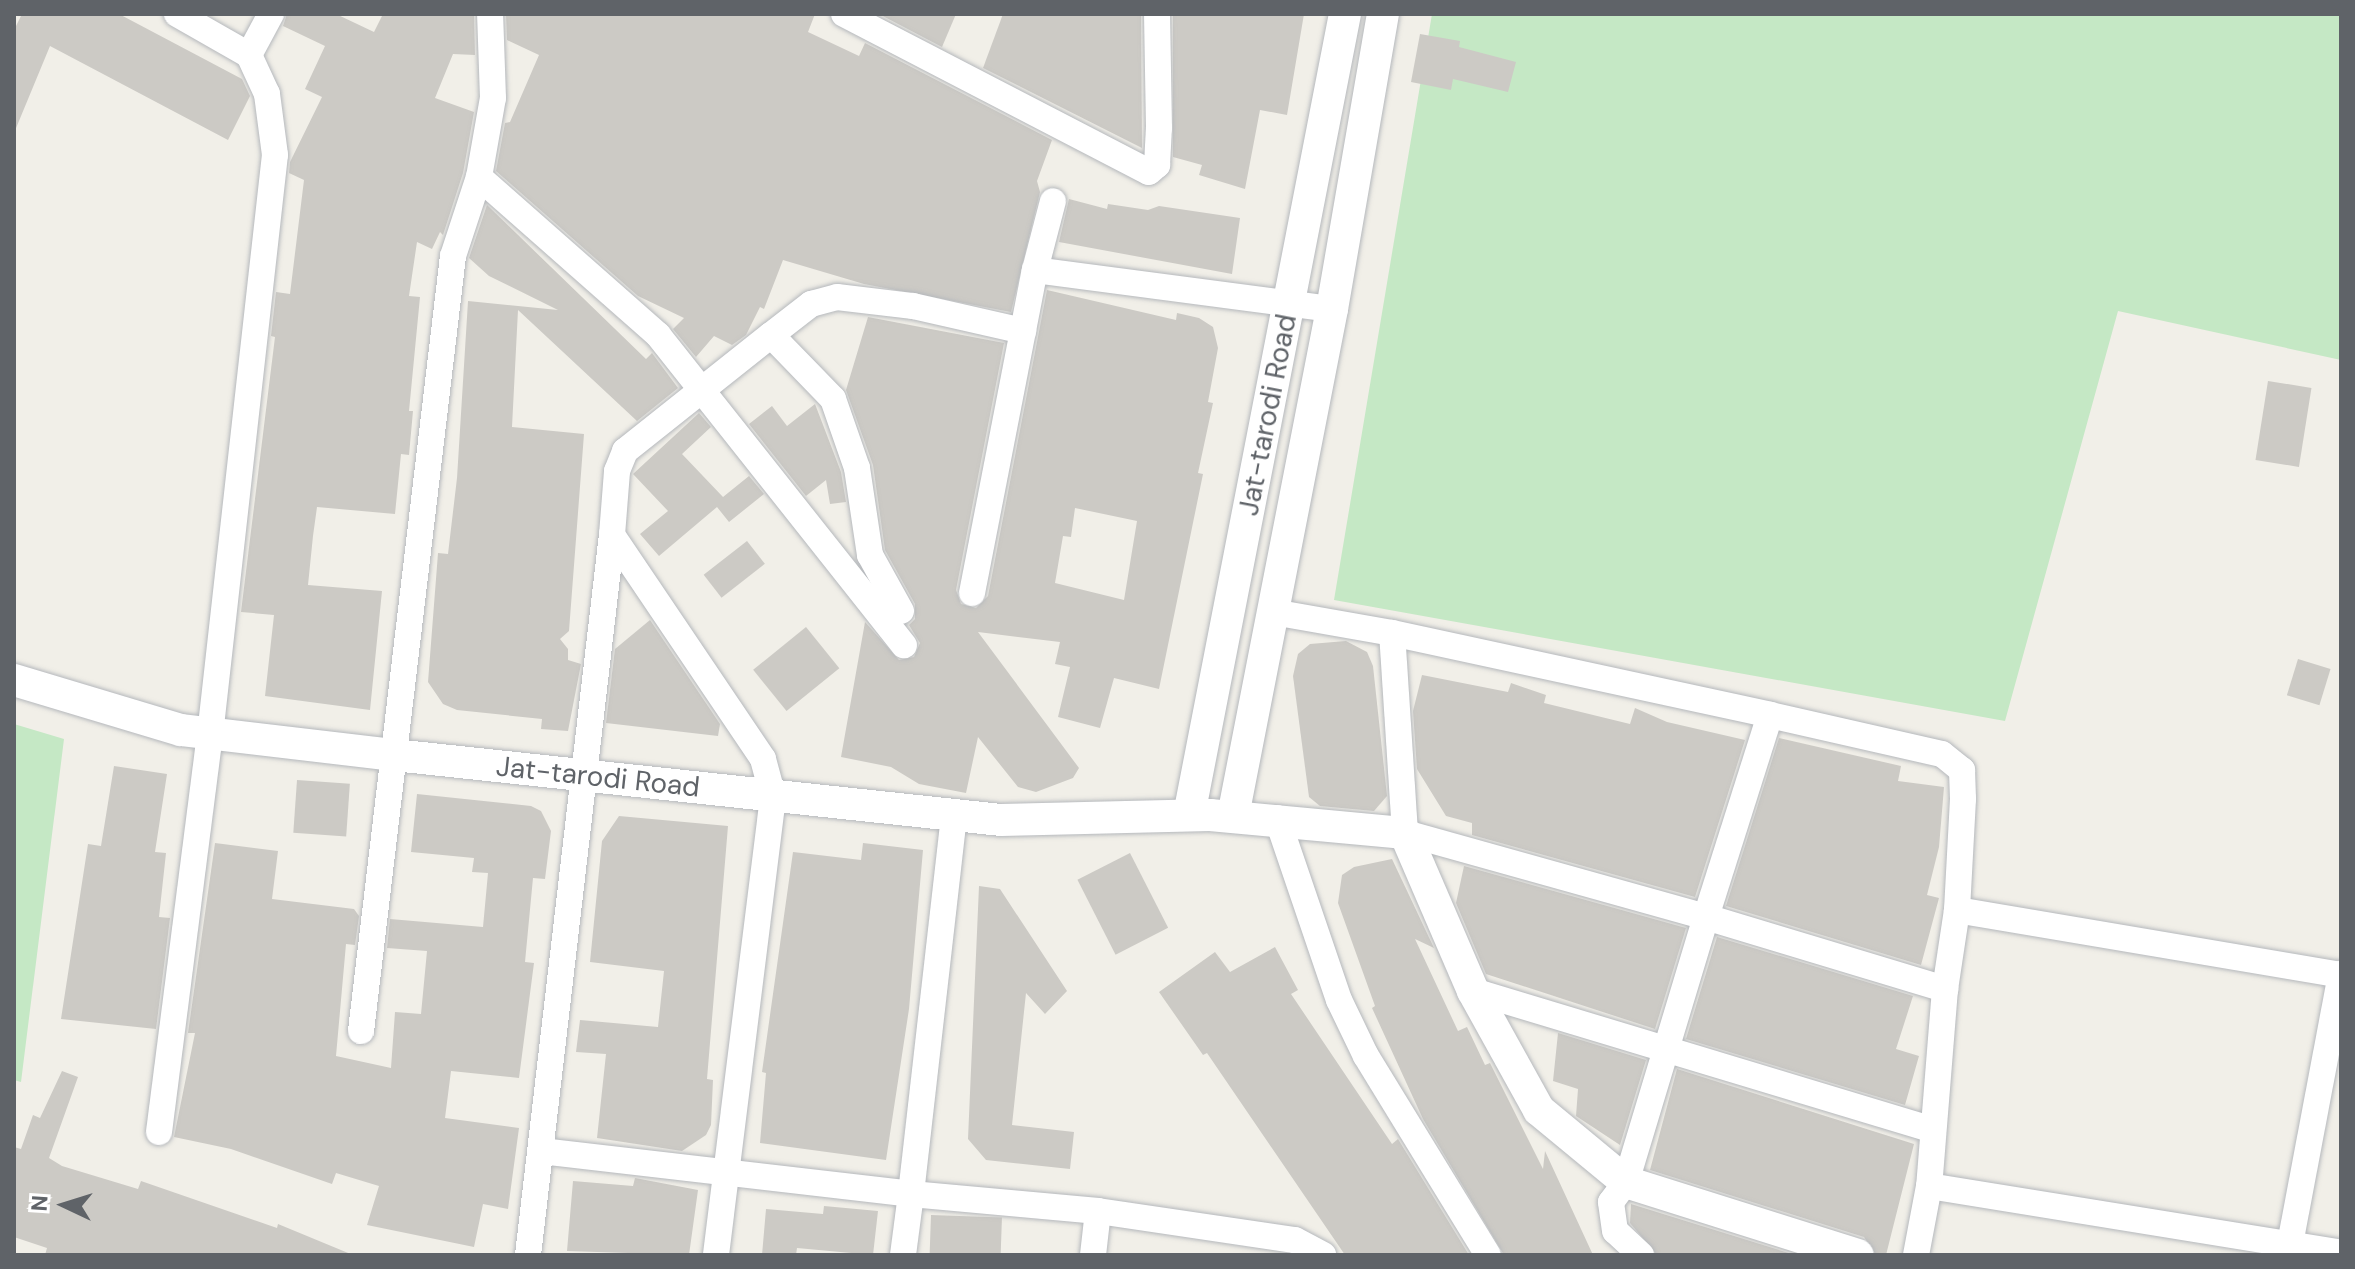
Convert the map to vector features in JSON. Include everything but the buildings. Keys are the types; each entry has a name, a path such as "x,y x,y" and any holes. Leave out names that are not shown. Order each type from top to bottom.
{"street":[{"path":"159,1132 210,735 275,155 267,94 249,55 177,14"},
{"path":"249,55 271,14"},
{"path":"361,1031 453,256 479,177 493,98 490,14"},
{"path":"844,14 1149,172 1157,165 1159,128 1157,14"},
{"name":"Jat-tarodi Road","path":"14,680 210,735 954,816 1211,815 1289,304 1345,14"},
{"path":"1383,14 1332,309 1273,612 1211,815 1277,818 1405,833 1706,917 1945,989"},
{"path":"479,177 658,335 702,388 841,572 904,645"},
{"path":"972,593 1035,270 1053,201"},
{"path":"1035,270 1332,309"},
{"path":"528,1255 617,471 625,451 811,304 837,297 913,306 1023,331"},
{"path":"771,335 833,399 857,468 870,555 901,611"},
{"path":"612,535 763,759 773,797 716,1255"},
{"path":"1273,612 1392,633 1942,754 1962,770 1957,910 1930,1129 1929,1186 1916,1255"},
{"path":"1392,633 1405,833 1473,991 1539,1110 1626,1182 1858,1255"},
{"path":"1641,1255 1615,1231 1611,1202 1626,1182 1770,715"},
{"path":"903,1255 954,816"},
{"path":"1277,818 1339,1000 1366,1056 1488,1255"},
{"path":"1957,910 2341,974 2290,1244"},
{"path":"1473,991 1930,1129"},
{"path":"541,1151 727,1170 911,1194 1098,1211 1323,1255"},
{"path":"1929,1186 2341,1253"},
{"path":"1093,1255 1098,1211"}],"green space":[{"path":"1432,14 2341,14 2341,360 2118,311 2005,721 1334,600"},
{"path":"14,724 64,739 21,1082 14,1080"}]}
